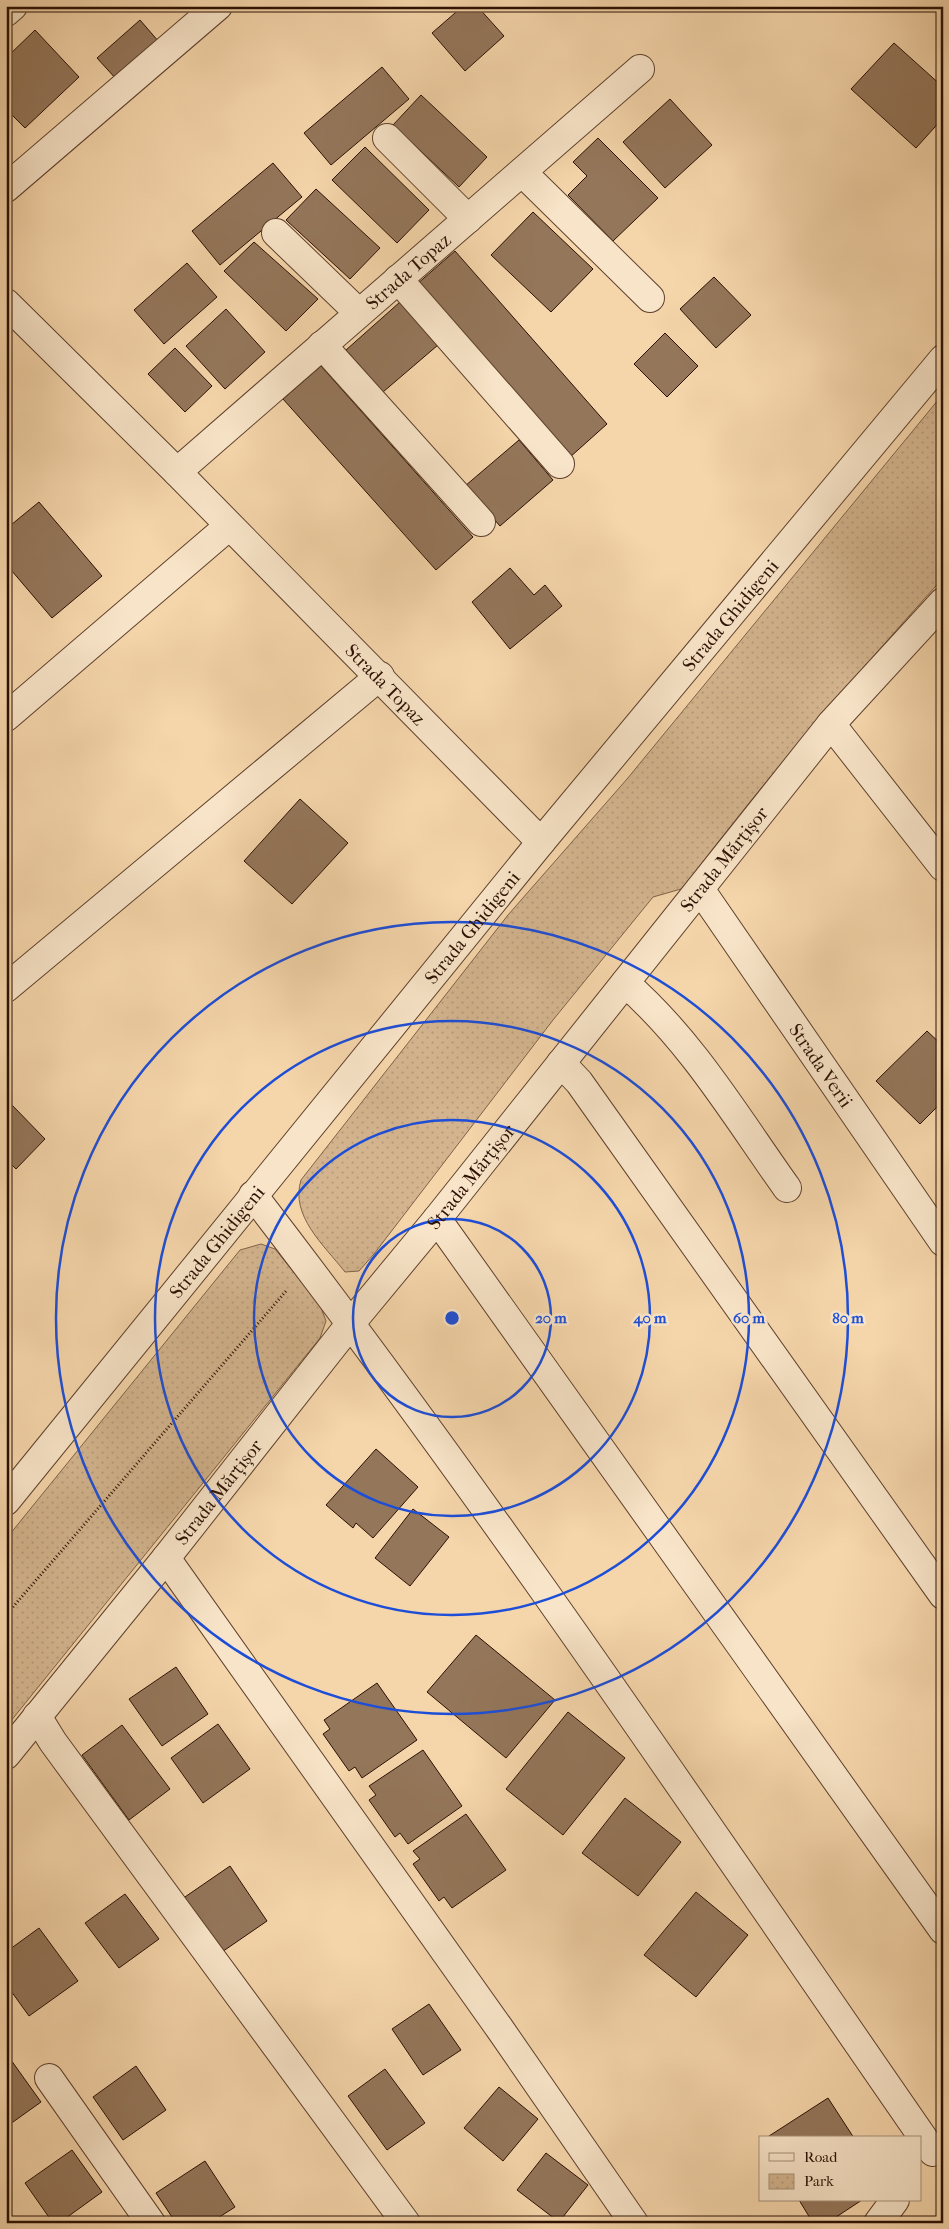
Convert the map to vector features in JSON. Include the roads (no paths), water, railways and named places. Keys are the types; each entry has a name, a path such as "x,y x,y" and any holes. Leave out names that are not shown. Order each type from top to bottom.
{"street":[{"path":"6,12 13,6"},
{"path":"6,188 218,6"},
{"name":"Strada Topaz","path":"177,472 640,70"},
{"path":"386,138 468,219"},
{"path":"522,172 650,298"},
{"path":"276,233 359,313"},
{"path":"398,279 560,464"},
{"name":"Strada Topaz","path":"11,317 177,472 380,676 540,842"},
{"path":"322,345 481,522"},
{"name":"Strada Ghidigeni","path":"6,1501 540,842 943,359"},
{"path":"6,717 229,526"},
{"name":"Strada Mărțișor","path":"6,1755 166,1558 351,1322 437,1219 832,724 938,620"},
{"path":"6,988 380,676"},
{"path":"832,724 943,867"},
{"name":"Strada Verii","path":"700,889 943,1242"},
{"path":"625,983 648,1003 698,1062 786,1188"},
{"path":"561,1063 579,1082 943,1595"},
{"path":"253,1195 351,1322 608,1682 920,2136"},
{"path":"437,1219 943,1930"},
{"path":"166,1558 483,2005 634,2223"},
{"path":"37,1716 52,1742 406,2223"},
{"path":"49,2078 151,2223"},
{"path":"922,2138 932,2153"},
{"path":"878,2223 894,2202"}]}
